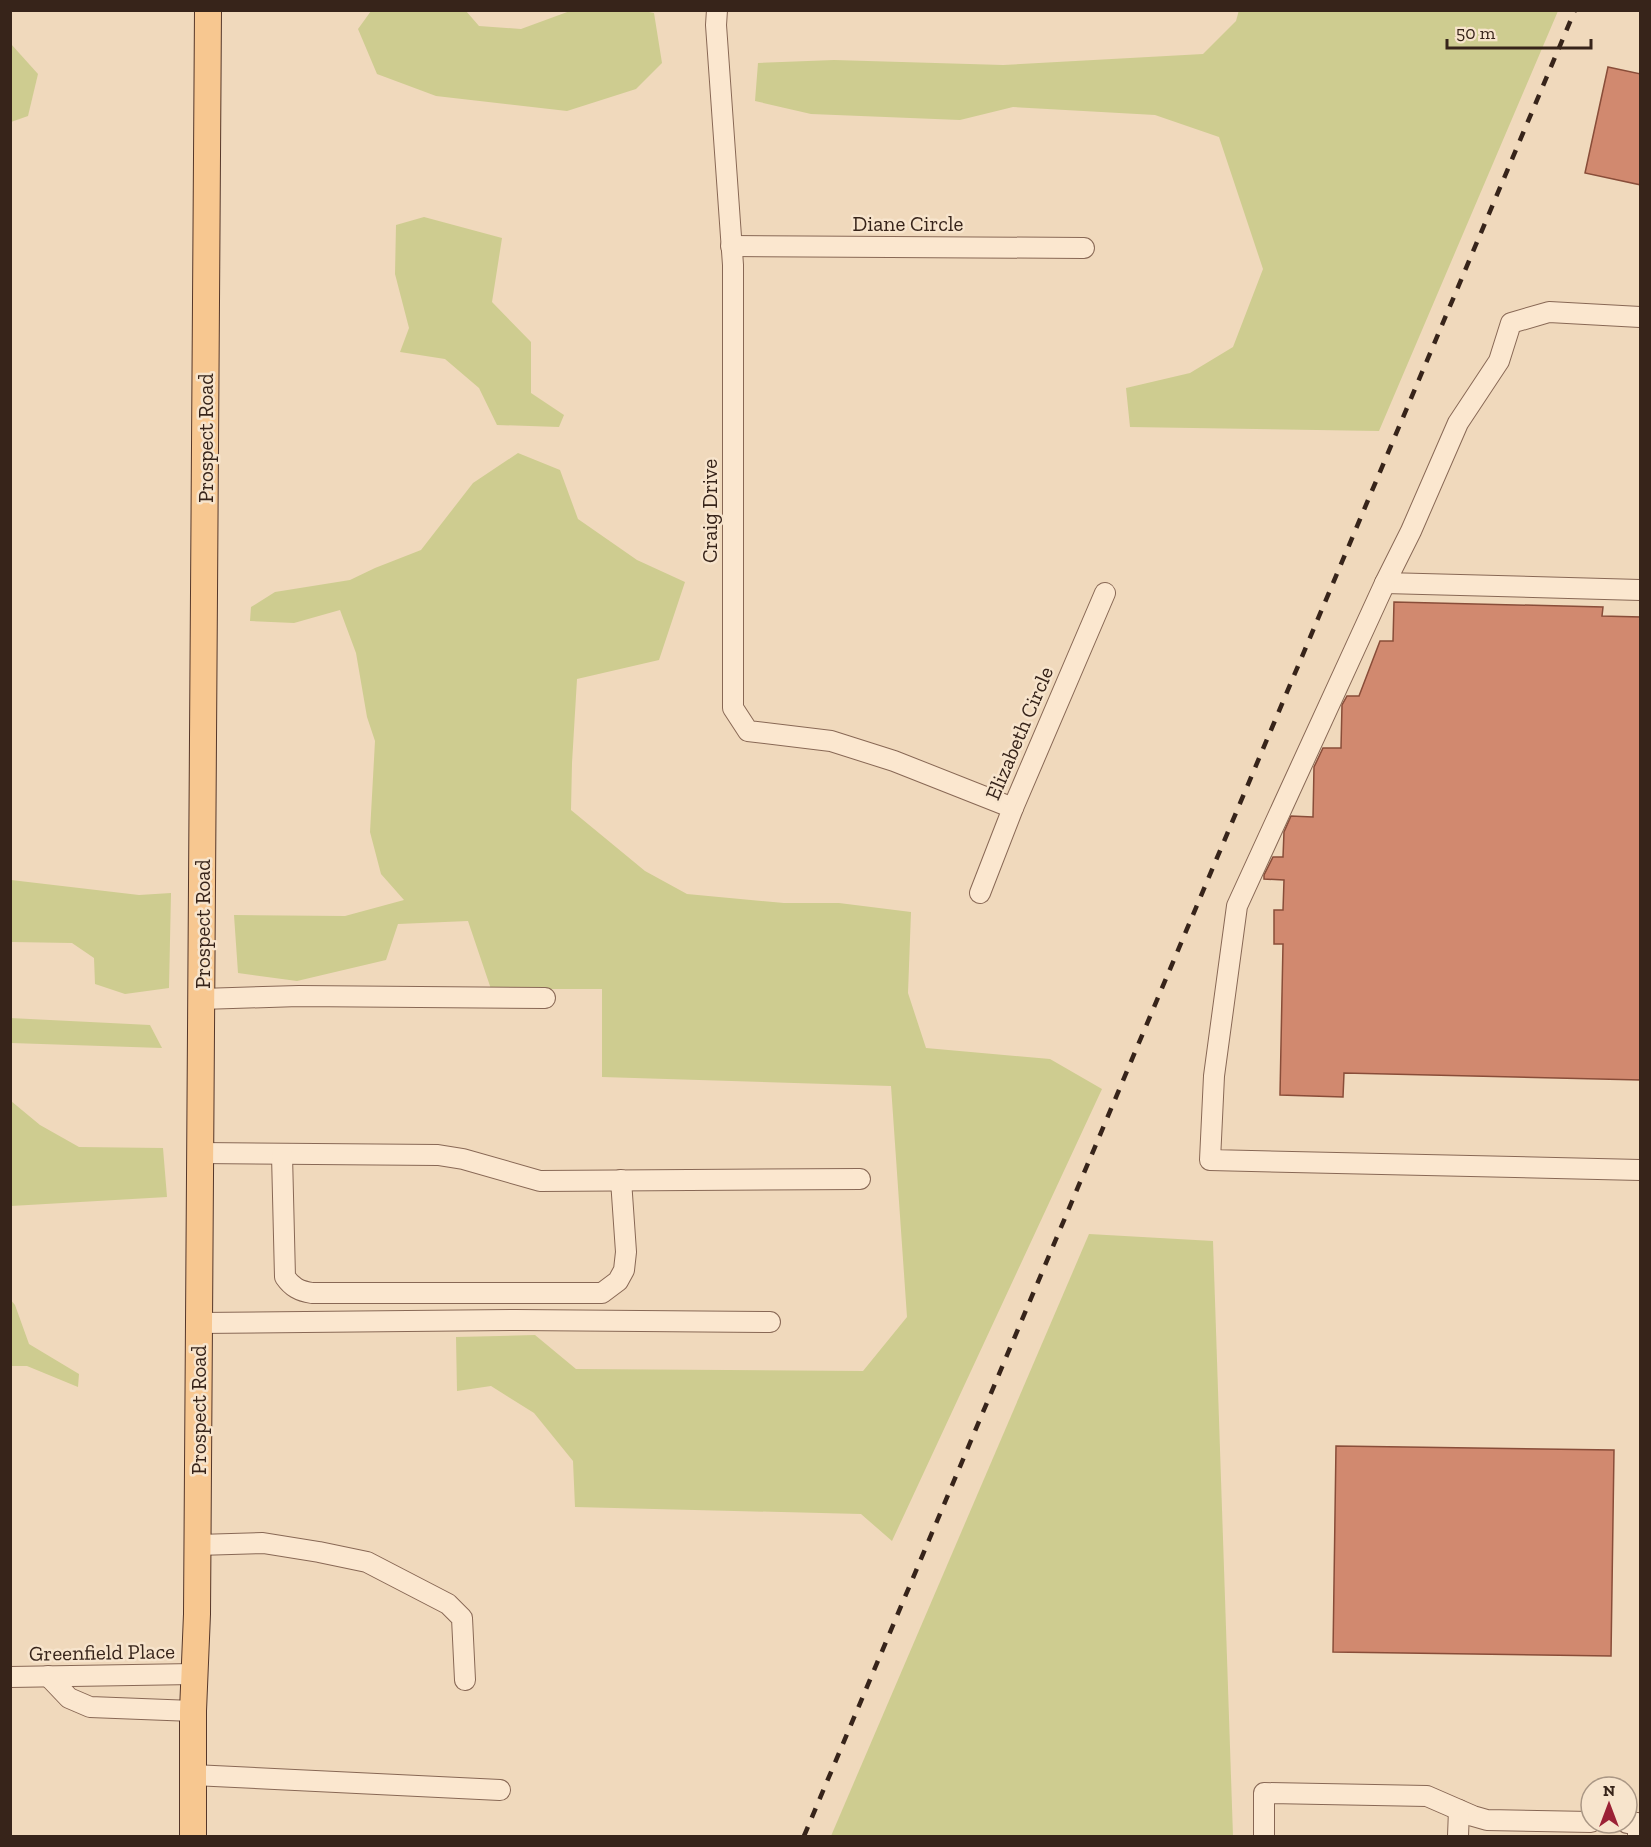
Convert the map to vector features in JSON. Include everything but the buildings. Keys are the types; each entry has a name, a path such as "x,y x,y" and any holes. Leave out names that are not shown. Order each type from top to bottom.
{"main road":[{"name":"Prospect Road","path":"193,1836 198,1545 208,10"}],"street":[{"name":"Craig Drive","path":"717,10 716,25 731,246 733,708 748,731 831,741 894,761 1013,808"},
{"name":"Diane Circle","path":"731,246 1084,248"},
{"path":"1641,317 1549,312 1511,323 1498,361 1458,423 1411,531 1237,906 1214,1076 1210,1160 1641,1170"},
{"path":"1385,583 1641,590"},
{"name":"Elizabeth Circle","path":"980,893 1013,808 1105,593"},
{"path":"201,999 299,996 545,998"},
{"path":"200,1153 438,1155 463,1159 540,1181 860,1179"},
{"path":"282,1155 285,1277 295,1287 312,1293 602,1293 618,1281 624,1270 626,1252 621,1179"},
{"path":"199,1323 517,1320 770,1322"},
{"path":"198,1545 263,1543 367,1562 391,1573 448,1604 462,1618 465,1680"},
{"name":"Greenfield Place","path":"10,1677 194,1674"},
{"path":"48,1676 69,1698 90,1707 194,1711"},
{"path":"194,1774 500,1790"},
{"path":"1264,1836 1264,1793 1427,1796 1487,1820 1579,1822"},
{"path":"1458,1836 1459,1810"}],"shaded area":[{"path":"639,10 654,13 662,63 636,89 567,111 436,96 377,74 358,29 371,11 466,11 479,26 521,29 570,11"},
{"path":"1239,10 1558,11 1379,431 1130,427 1126,388 1190,373 1233,347 1263,269 1219,137 1155,115 1013,107 960,120 811,114 755,101 758,63 834,60 1003,65 1203,54 1236,21"},
{"path":"11,44 38,74 28,116 11,122"},
{"path":"424,217 502,238 492,302 531,342 531,393 564,415 559,427 497,425 479,388 445,359 400,352 409,328 395,274 396,225"},
{"path":"518,453 560,470 578,519 637,560 685,582 659,660 577,679 571,810 645,871 687,894 784,903 839,903 911,912 908,993 926,1048 1050,1059 1102,1089 892,1541 861,1514 575,1507 573,1461 534,1413 491,1386 457,1391 456,1337 535,1335 576,1369 863,1371 907,1317 891,1086 602,1077 602,989 491,989 468,921 398,924 386,960 297,981 238,973 234,915 345,916 404,900 381,874 370,832 375,741 367,717 356,653 340,610 294,623 250,621 251,607 275,592 350,580 421,550 473,483"},
{"path":"11,880 139,895 171,893 169,988 125,994 95,984 94,958 72,943 11,942"},
{"path":"10,1018 150,1025 162,1048 11,1043"},
{"path":"11,1101 40,1125 79,1147 163,1148 167,1197 11,1206"},
{"path":"1089,1234 1213,1241 1233,1836 831,1836"},
{"path":"10,1299 15,1305 29,1344 79,1374 78,1387 27,1366 11,1366"}],"railway":[{"path":"804,1836 1575,10"}]}
